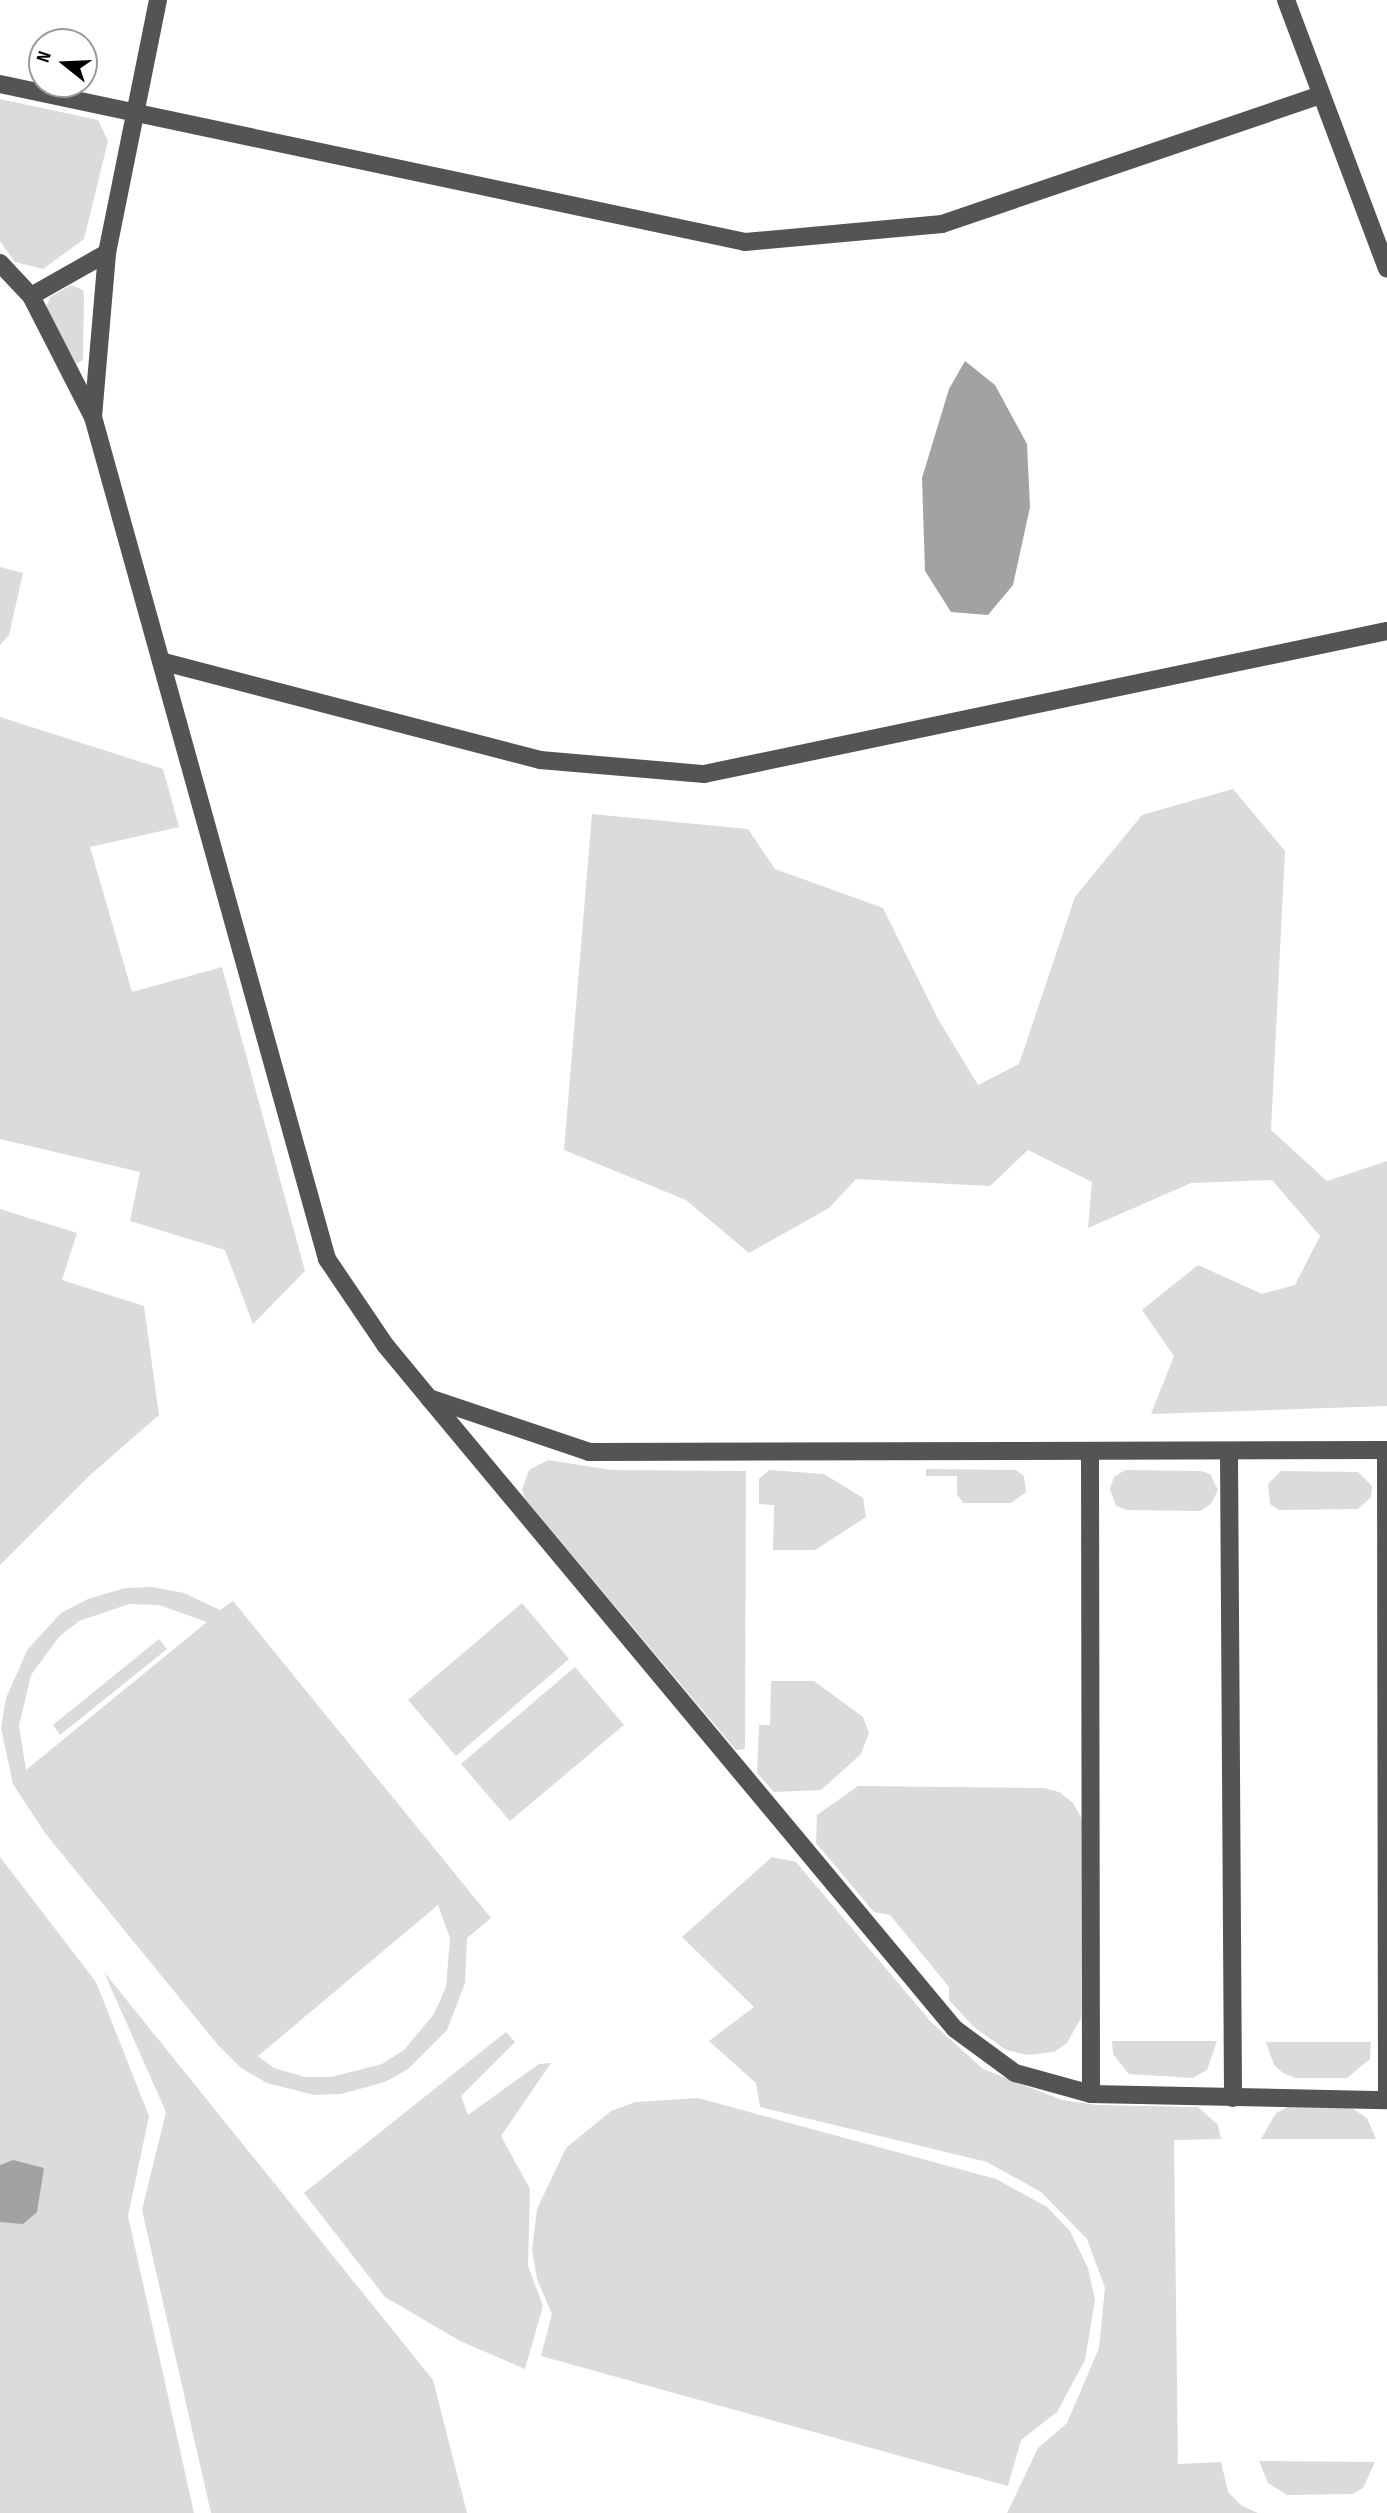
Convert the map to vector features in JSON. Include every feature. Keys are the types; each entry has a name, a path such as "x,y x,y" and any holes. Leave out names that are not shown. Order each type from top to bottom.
{"street":[{"path":"93,417 107,253 158,0"},
{"path":"1286,0 1387,269"},
{"path":"0,84 745,242 942,224 1321,95"},
{"path":"30,296 107,253"},
{"path":"0,263 30,296 93,417 164,662 327,1259 386,1346 429,1398 955,2029 1015,2073 1091,2095 1387,2100 1386,1450 1229,1454 589,1452 429,1398"},
{"path":"164,662 540,760 704,774 1387,631"},
{"path":"1090,1453 1091,2095"},
{"path":"1229,1454 1233,2098"}],"shaded area":[{"path":"0,99 98,120 108,141 84,239 43,269 15,262 0,241"},
{"path":"71,285 83,290 84,298 83,360 76,364 46,308 50,297"},
{"path":"965,361 995,385 1027,444 1030,507 1013,585 988,615 951,612 925,571 922,478 949,389"},
{"path":"0,567 23,573 9,635 0,645"},
{"path":"0,717 163,769 179,827 90,847 132,992 222,967 305,1271 253,1324 225,1250 130,1221 140,1172 0,1139"},
{"path":"1233,789 1285,851 1271,1130 1327,1181 1387,1161 1387,1406 1151,1414 1174,1356 1142,1310 1198,1265 1262,1294 1295,1285 1320,1236 1272,1180 1191,1183 1088,1228 1092,1182 1028,1150 990,1186 856,1179 829,1208 749,1253 686,1200 564,1150 592,814 748,829 775,869 883,908 938,1019 978,1085 1019,1064 1075,897 1142,815"},
{"path":"0,1209 77,1233 62,1280 144,1306 159,1415 89,1476 0,1565"},
{"path":"548,1460 612,1470 746,1471 745,1749 736,1750 525,1499 522,1490 529,1470"},
{"path":"926,1469 1016,1470 1024,1476 1026,1492 1011,1503 963,1503 957,1494 957,1476 926,1476"},
{"path":"769,1470 824,1474 863,1498 866,1517 815,1550 773,1550 774,1505 759,1504 759,1479"},
{"path":"1125,1470 1201,1471 1210,1474 1218,1490 1211,1504 1200,1511 1127,1510 1116,1506 1110,1489 1114,1477"},
{"path":"1281,1471 1358,1472 1372,1486 1371,1497 1358,1509 1279,1510 1270,1504 1268,1484"},
{"path":"152,1587 184,1593 220,1610 233,1601 491,1918 467,1938 465,1983 447,2030 408,2069 385,2082 341,2094 314,2095 267,2083 241,2068 218,2045 45,1833 13,1784 1,1728 6,1698 28,1649 61,1613 88,1599 125,1588","holes":["129,1604 159,1605 207,1622 26,1770 19,1726 31,1675 59,1637 79,1621","438,1905 450,1938 446,1987 434,2014 404,2050 382,2064 331,2077 305,2077 274,2068 258,2056"]},
{"path":"522,1603 569,1659 456,1756 408,1700"},
{"path":"159,1639 167,1649 60,1735 53,1725"},
{"path":"575,1667 624,1725 510,1821 461,1764"},
{"path":"771,1681 814,1681 863,1717 869,1733 861,1754 821,1790 774,1792 757,1773 759,1725 770,1725"},
{"path":"858,1786 1044,1788 1059,1792 1073,1803 1082,1819 1081,2018 1067,2043 1054,2052 1027,2055 1006,2050 974,2027 949,2000 949,1987 890,1915 874,1912 816,1843 817,1815"},
{"path":"0,1857 96,1982 149,2116 128,2216 194,2513 0,2513"},
{"path":"772,1857 796,1862 931,2022 983,2069 1062,2100 1097,2105 1198,2107 1218,2125 1221,2139 1174,2140 1178,2464 1221,2462 1228,2492 1242,2506 1258,2513 1007,2513 1038,2448 1067,2423 1099,2348 1105,2288 1087,2239 1041,2192 987,2162 760,2107 756,2083 709,2041 754,2007 682,1937"},
{"path":"104,1972 433,2380 467,2513 211,2513 142,2210 166,2112"},
{"path":"506,2032 515,2042 461,2096 468,2115 539,2064 551,2063 501,2136 530,2189 528,2266 543,2306 525,2369 460,2341 385,2297 304,2193"},
{"path":"1112,2041 1217,2041 1207,2070 1193,2078 1129,2074 1113,2054"},
{"path":"1266,2042 1371,2042 1370,2059 1347,2078 1295,2078 1274,2065"},
{"path":"698,2098 996,2179 1047,2207 1070,2231 1088,2268 1095,2300 1085,2360 1057,2412 1021,2440 1008,2486 541,2356 552,2314 537,2279 532,2250 537,2209 566,2148 611,2111 636,2102"},
{"path":"1290,2106 1350,2107 1367,2118 1376,2139 1261,2139 1276,2113"},
{"path":"13,2160 44,2168 37,2212 23,2224 0,2222 0,2165"},
{"path":"1259,2461 1375,2462 1363,2488 1353,2494 1287,2495 1268,2483"}]}
